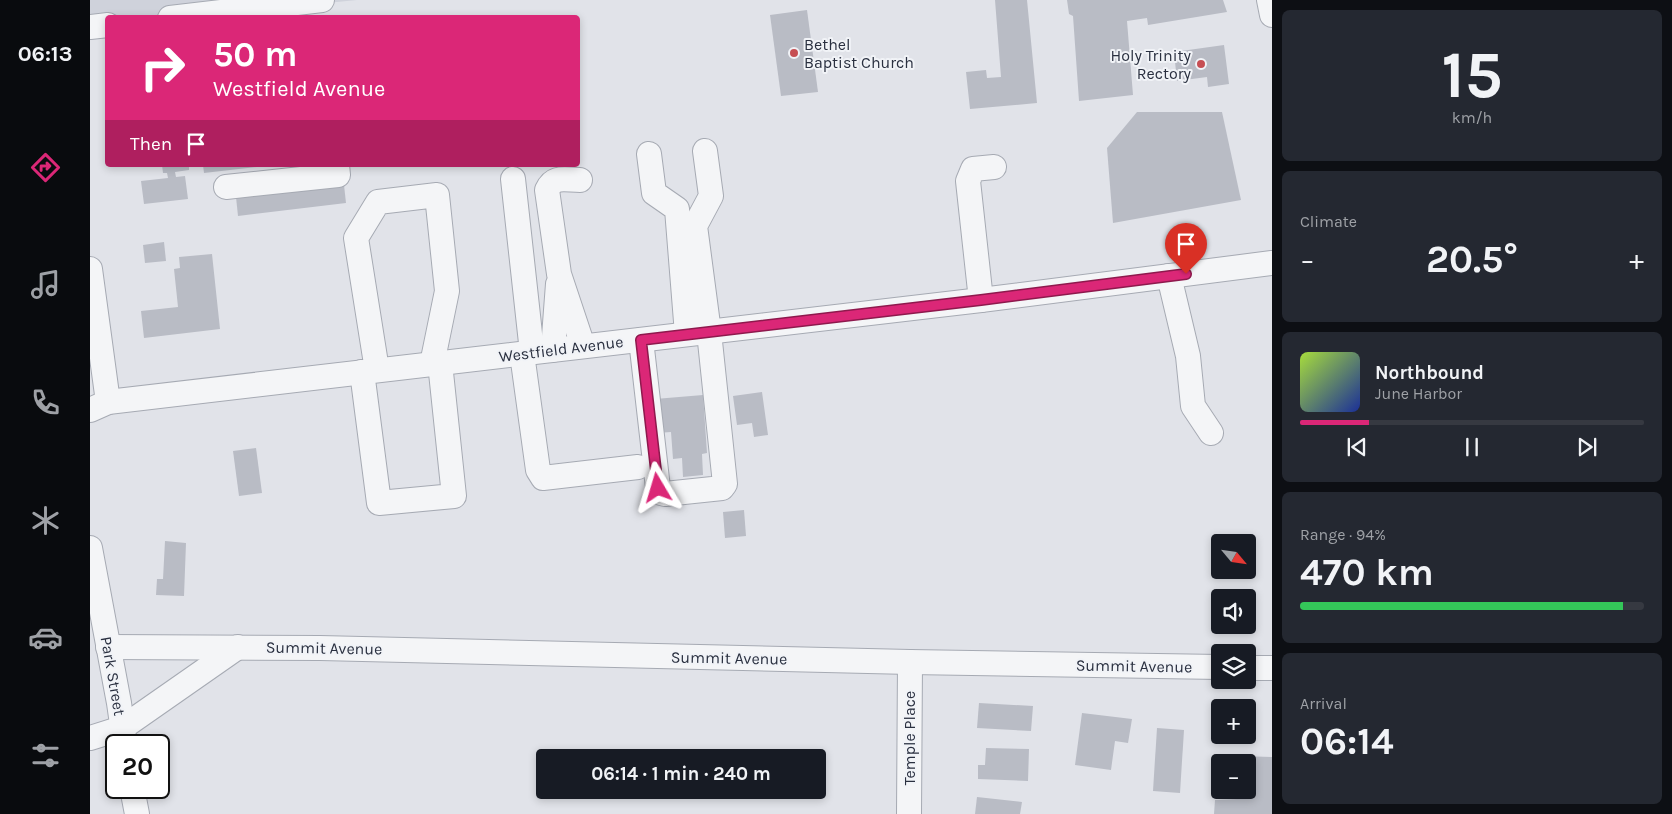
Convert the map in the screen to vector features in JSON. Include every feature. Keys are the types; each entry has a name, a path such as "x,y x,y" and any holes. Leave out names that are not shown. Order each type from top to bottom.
{"street":[{"path":"195,15 322,0 323,15"},
{"path":"1269,0 1272,14"},
{"path":"90,27 105,25"},
{"path":"698,333 695,226 711,196 705,150"},
{"path":"641,340 658,488 661,493 665,494 722,488 725,484 676,209 654,194 649,154"},
{"path":"226,187 338,176 337,167"},
{"path":"981,300 968,181 973,169 994,167"},
{"path":"513,180 535,352 538,470 543,478 638,467"},
{"path":"580,180 554,180 550,183 547,190 559,274 583,346"},
{"path":"437,195 447,291 436,363 454,496 379,503 369,371 356,238 378,202 437,195"},
{"name":"Westfield Avenue","path":"99,406 369,371 981,300 1272,263"},
{"path":"90,269 99,406"},
{"path":"535,352 559,274"},
{"path":"1169,276 1188,356 1194,406 1211,433"},
{"name":"Park Street","path":"90,548 124,734"},
{"name":"Summit Avenue","path":"108,646 320,648 910,662 1211,667"},
{"path":"127,734 238,647"},
{"name":"Temple Place","path":"908,814 910,662"},
{"path":"1256,668 1272,668"},
{"path":"90,738 105,737"},
{"path":"134,799 136,814"}],"shaded area":[{"path":"90,0 357,0 205,15 105,15 105,20 90,27"}],"building":[{"path":"995,0 1027,0 1037,103 970,109 966,72 986,70 987,78 1001,77"},
{"path":"1067,0 1223,0 1227,12 1148,25 1147,18 1127,21 1133,95 1079,101 1073,16 1069,14"},
{"name":"Bethel Baptist Church","path":"807,10 818,92 781,96 770,15"},
{"name":"Holy Trinity Rectory","path":"1224,45 1229,84 1208,87 1207,77 1177,81 1174,52"},
{"path":"1137,112 1222,112 1241,200 1113,223 1107,148"},
{"path":"162,167 189,167 189,170 175,172 176,177 185,176 188,199 144,204 141,181 168,178 167,173 163,173"},
{"path":"203,167 257,167 204,173"},
{"path":"344,185 346,203 238,216 236,197"},
{"path":"164,242 166,261 145,263 143,245"},
{"path":"212,254 220,329 144,338 141,311 178,307 174,269 180,268 179,257"},
{"path":"762,392 768,435 754,437 752,423 737,425 733,396"},
{"path":"703,395 707,453 702,454 703,475 683,477 682,458 673,459 671,432 657,433 655,399"},
{"path":"256,448 262,493 239,496 233,451"},
{"path":"744,510 746,536 725,538 723,512"},
{"path":"165,541 186,543 184,596 156,595 157,579 163,579"},
{"path":"979,703 1033,706 1031,731 977,728"},
{"path":"1082,713 1132,719 1128,743 1115,741 1111,770 1075,765"},
{"path":"1157,728 1184,730 1180,793 1153,791"},
{"path":"986,748 1029,749 1028,781 978,779 978,765 985,765"},
{"path":"1256,757 1272,757 1272,814 1214,814 1215,800 1256,799"},
{"path":"977,797 1022,802 1020,814 975,814"}],"place":[{"name":"Bethel Baptist Church","path":"794,53"},
{"name":"Holy Trinity Rectory","path":"1201,64"}],"route":[{"path":"658,488 641,340 1186,274"}]}
